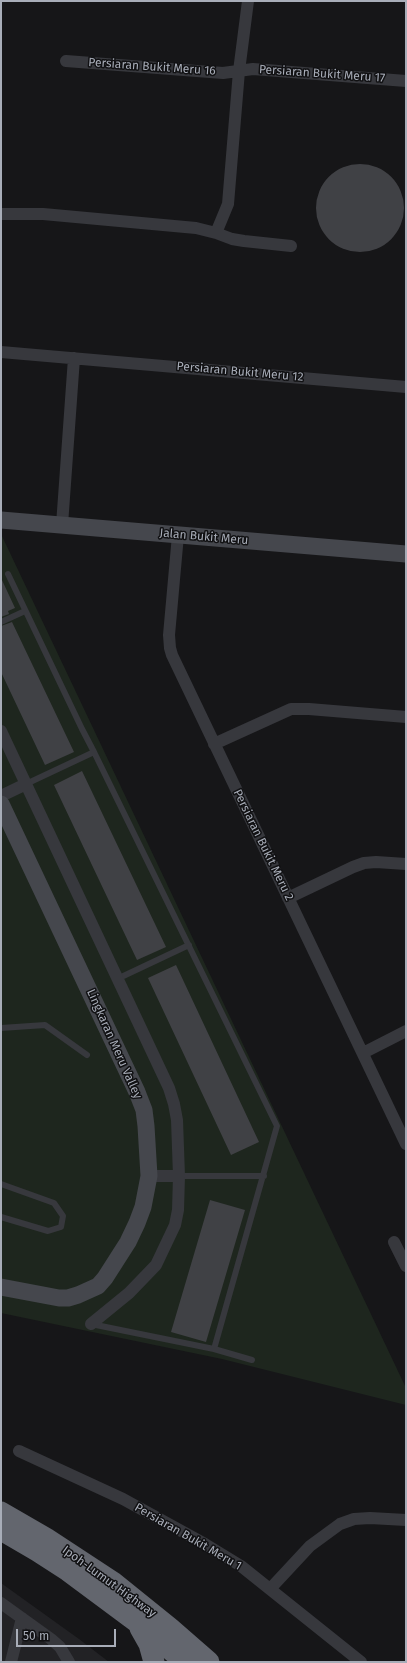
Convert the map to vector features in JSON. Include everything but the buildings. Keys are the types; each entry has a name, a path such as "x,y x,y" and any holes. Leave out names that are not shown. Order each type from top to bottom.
{"highway":[{"name":"Ipoh-Lumut Highway","path":"1,1512 46,1538 113,1582 185,1658"},
{"name":"Ipoh-Lumut Highway","path":"1,1530 68,1571 185,1658 209,1662"},
{"path":"138,1623 149,1644 154,1662"}],"street":[{"path":"216,233 228,204 239,71 248,1"},
{"name":"Persiaran Bukit Meru 16","path":"66,61 223,72 239,71"},
{"name":"Persiaran Bukit Meru 17","path":"239,71 253,69 406,80"},
{"path":"1,214 43,214 196,228 238,240 291,246"},
{"name":"Persiaran Bukit Meru 12","path":"1,352 406,387"},
{"path":"62,525 74,358"},
{"name":"Jalan Bukit Meru","path":"5,523 62,525 406,554"},
{"name":"Persiaran Bukit Meru 2","path":"178,535 169,634 170,648 214,744 406,1144"},
{"path":"214,744 291,709 309,709 406,717"},
{"path":"1,731 169,1088 174,1104 178,1137 179,1176 178,1210 175,1225 156,1265 129,1293 92,1324"},
{"path":"1,796 26,784"},
{"name":"Lingkaran Meru Valley","path":"1,804 138,1092 144,1110 149,1176 143,1207 137,1223 128,1242 105,1278 98,1286 78,1295 59,1298 1,1287"},
{"path":"288,898 364,863 376,862 406,864"},
{"path":"363,1053 406,1031"},
{"path":"149,1176 179,1176"},
{"path":"394,1242 406,1266"},
{"name":"Persiaran Bukit Meru 1","path":"19,1451 94,1485 168,1522 241,1566 361,1662"},
{"path":"270,1589 310,1546 340,1524 354,1519 370,1518 406,1520"},
{"path":"1,1603 51,1639 60,1647 68,1662"},
{"path":"11,1662 22,1618"}],"lane":[{"path":"8,574 82,730 277,1126 214,1349"},
{"path":"1,622 25,611"},
{"path":"26,784 94,752"},
{"path":"117,979 189,945"},
{"path":"1,1028 45,1025 87,1055"},
{"path":"179,1176 264,1176"},
{"path":"1,1184 54,1203 63,1216 61,1227 48,1231 1,1218"},
{"path":"92,1324 214,1349 252,1360"}],"shaded area":[{"path":"1,534 406,1388 406,1405 222,1359 1,1313"},
{"path":"1,1583 79,1639 109,1662 1,1662"}]}
